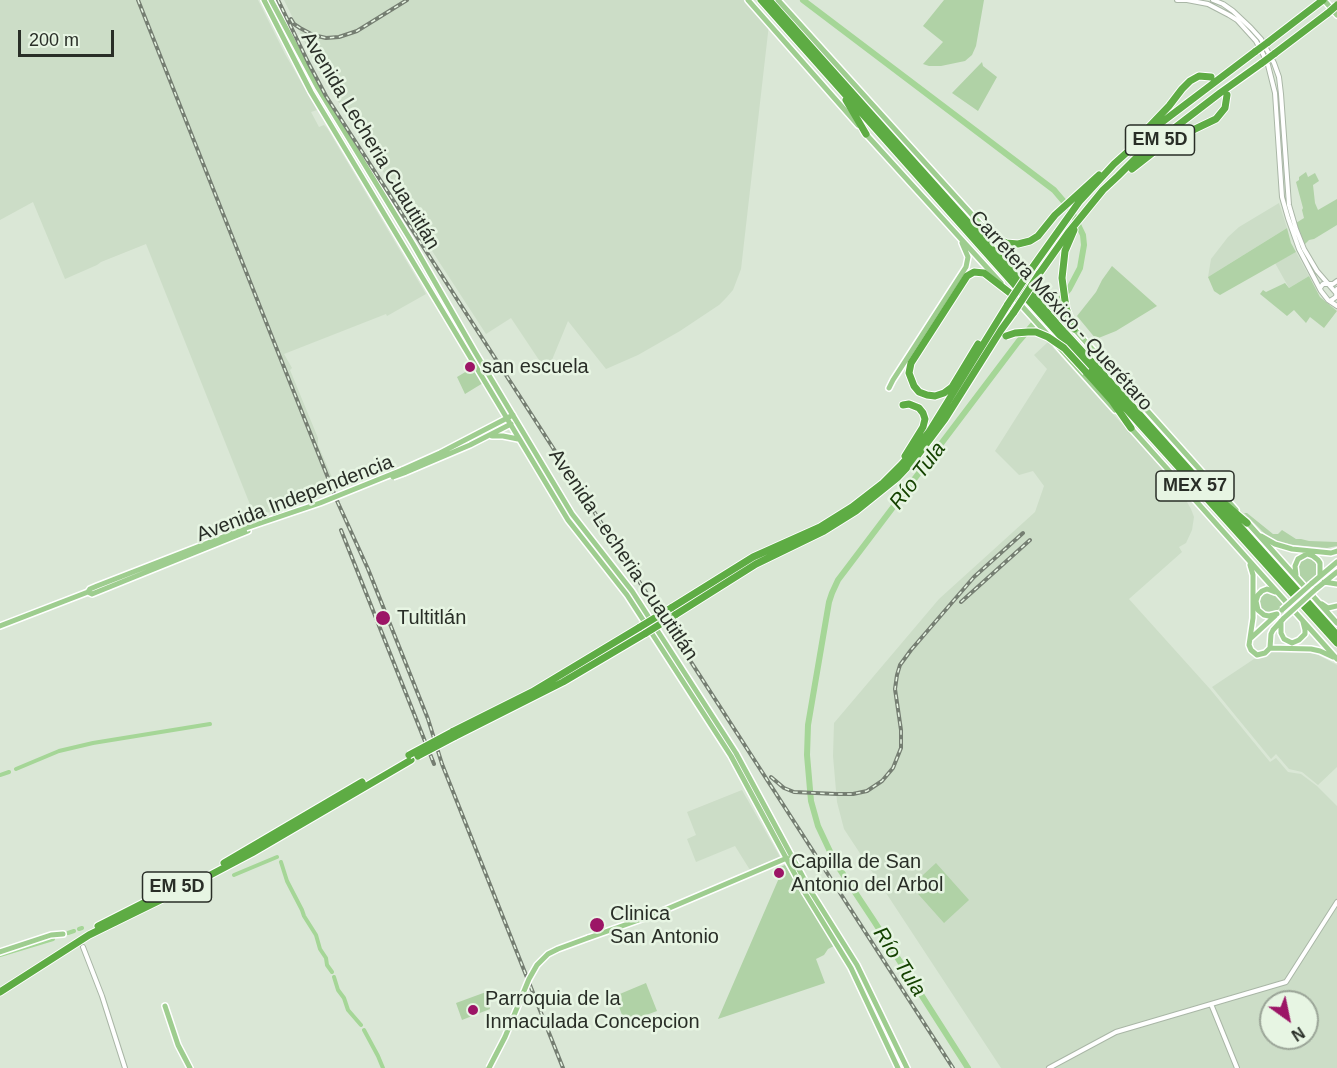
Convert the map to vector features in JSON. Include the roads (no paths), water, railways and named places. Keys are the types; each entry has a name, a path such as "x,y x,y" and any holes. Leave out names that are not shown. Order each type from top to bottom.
{"highway":[{"name":"Carretera México - Querétaro","path":"761,0 1337,643"},
{"name":"Carretera México - Querétaro","path":"769,0 1016,276 1039,308"},
{"name":"EM 5D","path":"491,716 753,557 820,526 852,507 874,490 902,464 929,432 1008,304 1077,199 1153,129 1322,1"},
{"name":"EM 5D","path":"0,988 87,934 199,881 410,757 563,682 756,564 832,526 856,511 897,478 915,459 945,419 1039,274 1103,190 1136,159 1177,126 1337,6"},
{"path":"1114,164 1187,83 1199,76 1211,77"},
{"path":"832,78 866,134"},
{"path":"1103,190 1165,144 1216,119 1225,108 1227,95"},
{"path":"981,226 1006,243 1018,244 1030,241 1055,215 1077,199"},
{"path":"1074,329 1066,317 1062,268 1066,247 1079,219"},
{"path":"999,319 986,333 949,390 935,396 927,395 913,386 909,370 912,360 967,276 974,272 984,273 1010,293"},
{"name":"Carretera México - Querétaro","path":"1055,326 1124,397 1337,635"},
{"path":"984,357 999,340 1014,333 1036,332 1048,337 1060,344 1113,401 1131,428"},
{"path":"874,490 906,455 924,426 925,416 921,409 913,405 903,405"},
{"path":"1194,476 1247,523"},
{"name":"EM 5D","path":"0,992 64,948"}],"main road":[{"name":"Avenida Lecheria Cuautitlán","path":"264,0 310,92 568,520 627,595 727,750 788,857 856,965 885,1024 903,1068"},
{"name":"Avenida Lecheria Cuautitlán","path":"271,0 318,88 572,514 632,591 736,753 805,893 851,968 903,1068"},
{"path":"748,0 1337,659"},
{"path":"778,0 1066,317"},
{"path":"1330,0 1337,6"},
{"path":"1322,1 1337,15"},
{"path":"889,388 967,265 965,250 954,232"},
{"path":"1074,329 1337,623"},
{"path":"508,422 515,418"},
{"name":"Avenida Independencia","path":"0,626 88,592 97,586 403,472 487,437 508,422"},
{"name":"Avenida Independencia","path":"403,472 508,422"},
{"path":"487,437 503,436 519,440"},
{"path":"1257,533 1275,544 1292,549 1331,553 1337,551"},
{"path":"1296,577 1294,566 1298,559 1307,554 1318,560 1321,569 1320,576"},
{"path":"1249,560 1253,575 1253,618 1250,639 1251,650 1254,654 1262,654 1270,648 1320,651 1337,659"},
{"path":"1250,639 1337,562"},
{"path":"1270,648 1273,630 1337,572"},
{"path":"1324,582 1337,584"},
{"path":"1279,612 1269,616 1264,615 1258,610 1256,601 1260,593 1267,589 1282,597"},
{"path":"1319,603 1328,608 1337,606"},
{"path":"1283,619 1281,633 1284,639 1292,642 1299,640 1305,634 1302,620"},
{"path":"489,1068 505,1037 529,979 537,965 548,954 653,915 788,857"},
{"path":"0,952 51,935 63,934"},
{"path":"165,1005 178,1045 190,1068"}],"street":[{"path":"1177,0 1208,4 1237,20 1256,41 1263,54 1275,93 1282,197 1299,249 1320,288 1337,306"},
{"path":"1213,0 1233,11 1251,28 1261,39 1274,63 1281,94 1289,205 1304,249 1317,271 1337,292 1336,297 1330,301"},
{"path":"1320,288 1323,284 1333,284 1337,281"},
{"path":"1050,1068 1110,1034 1286,982 1337,902"},
{"path":"83,947 102,996 125,1068"},
{"path":"1211,1005 1237,1068"},
{"path":"885,1024 887,1035 903,1068"}],"waterway":[{"name":"Río Tula","path":"803,0 1054,190 1071,210 1083,235 1084,245 1080,268 1069,289 1018,342 838,580 829,602 808,725 807,755 811,801 818,826 835,862 968,1068"},
{"path":"16,769 59,751 93,743 210,724"},
{"path":"0,775 9,772"},
{"path":"234,875 277,857"},
{"path":"281,862 287,881 316,935 320,949 332,972"},
{"path":"68,933 74,931"},
{"path":"0,955 53,939"},
{"path":"334,977 348,1010 361,1025"},
{"path":"364,1030 383,1068"}],"railway":[{"path":"138,0 338,503 368,569 428,719 442,764 563,1068"},
{"path":"278,0 326,96 953,1068"},
{"path":"291,19 294,24 313,35 326,38 339,37 357,31 407,0"},
{"path":"341,530 434,764"},
{"path":"771,777 784,788 794,792 837,794 867,791 882,781 893,768 901,748 901,730 895,689 900,665 974,577 1023,533"},
{"path":"961,602 1030,540"}],"place":[{"name":"san escuela","path":"470,367"},
{"name":"Tultitlán","path":"383,618"},
{"name":"Capilla de San Antonio del Arbol","path":"779,873"},
{"name":"Clinica San Antonio","path":"597,925"},
{"name":"Parroquia de la Inmaculada Concepcion","path":"473,1010"}]}
